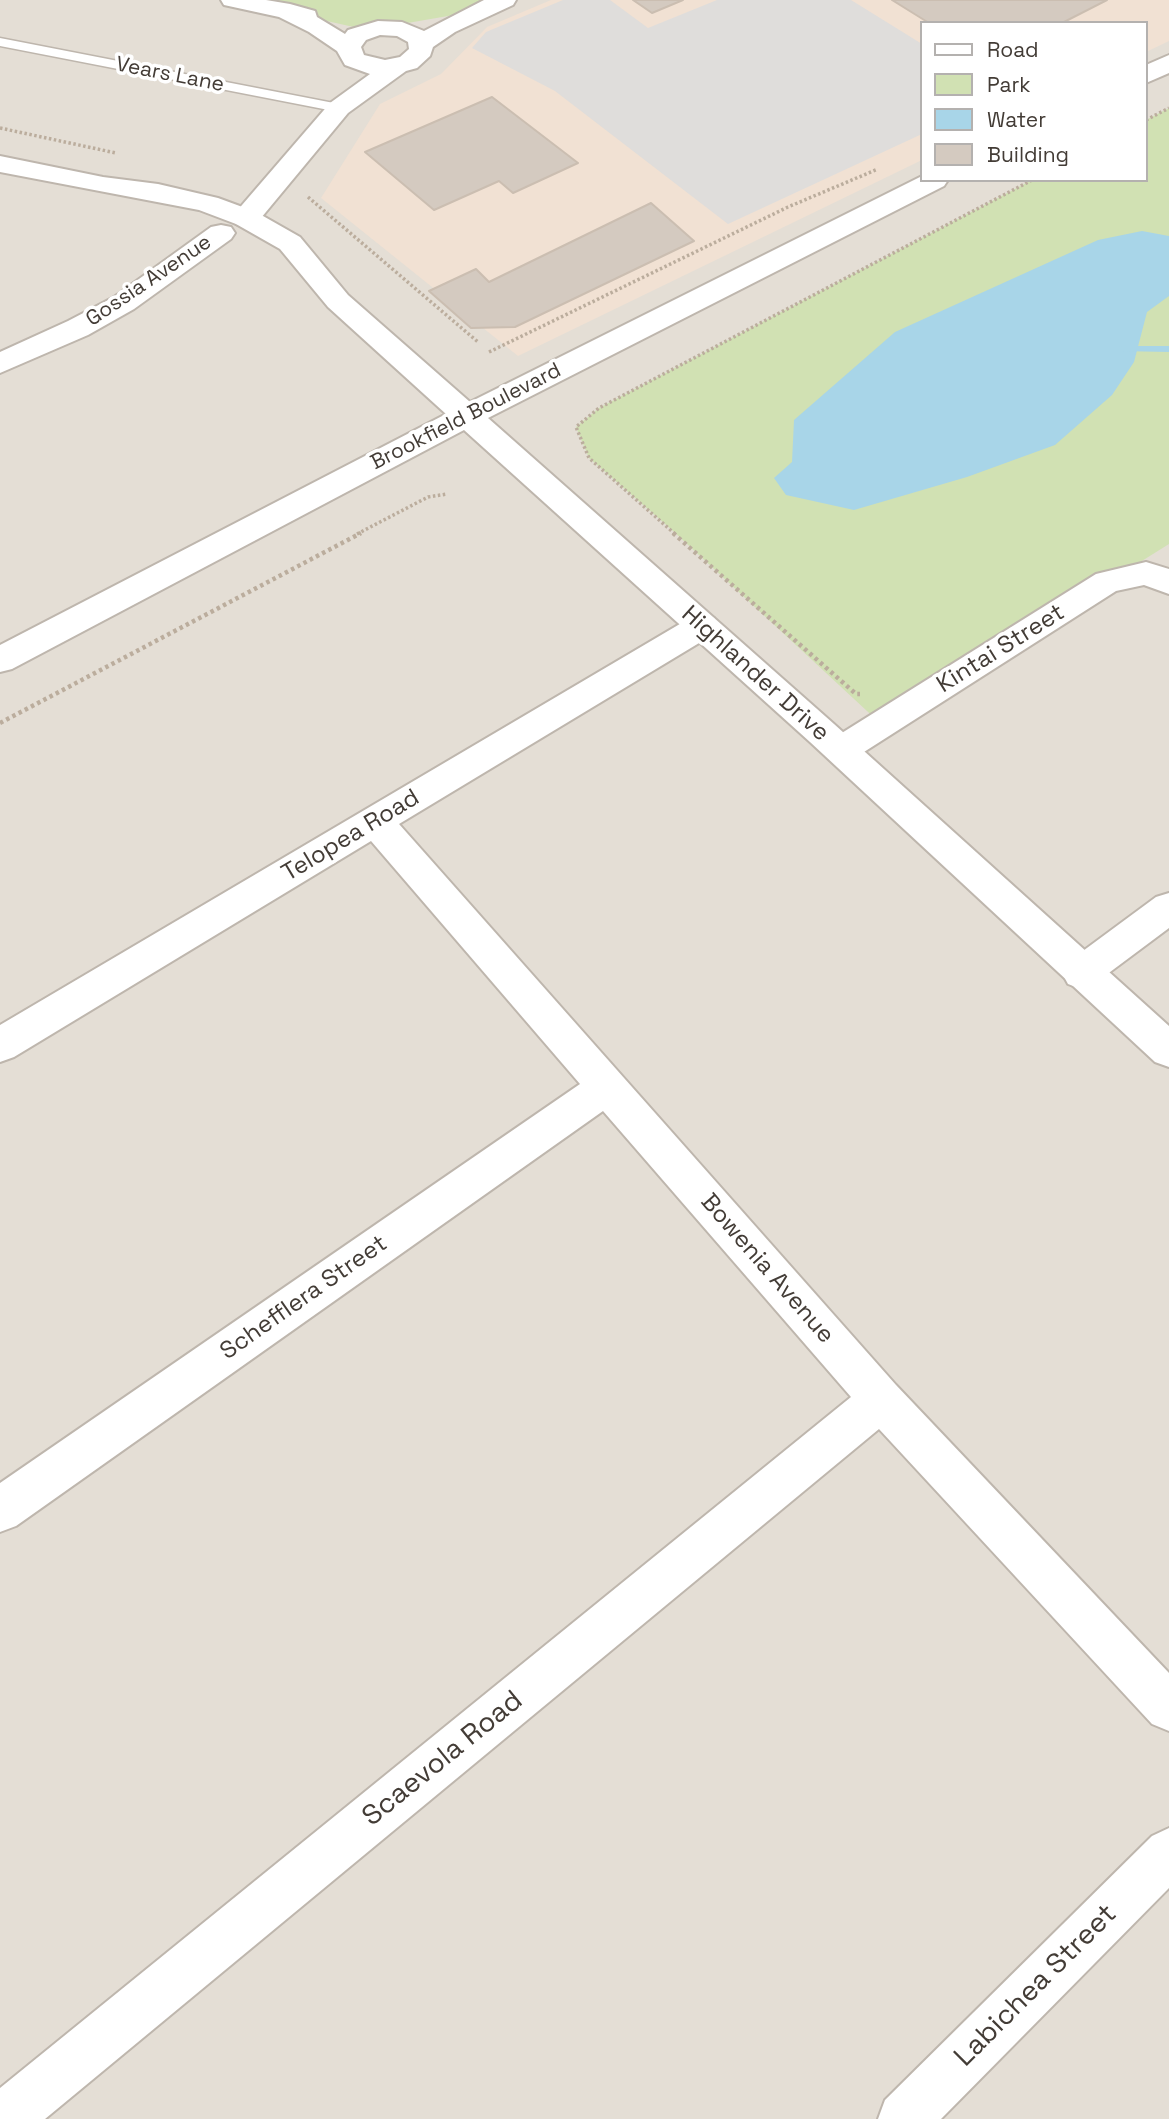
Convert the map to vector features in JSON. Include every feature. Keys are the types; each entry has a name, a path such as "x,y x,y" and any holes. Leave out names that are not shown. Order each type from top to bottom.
{"street":[{"path":"233,0 379,29 411,32 421,44"},
{"path":"246,218 339,108 397,66 416,57 421,44 446,27 504,0"},
{"path":"281,9 318,27 351,54 373,67 397,66"},
{"path":"339,108 357,35 477,11"},
{"path":"1148,74 1169,63"},
{"name":"Highlander Drive","path":"0,164 103,185 182,197 246,218 290,243 338,301 841,750 1169,1050"},
{"name":"Brookfield Boulevard","path":"0,660 467,416 931,182"},
{"name":"Highlander Drive","path":"103,185 221,233 338,301"},
{"name":"Gossia Avenue","path":"0,363 78,328 124,303 221,233"},
{"name":"Kintai Street","path":"841,750 1107,582 1146,573 1169,582"},
{"name":"Telopea Road","path":"0,1045 702,626"},
{"name":"Bowenia Avenue","path":"375,822 881,1400 1169,1707"},
{"path":"1082,973 1169,908"},
{"name":"Schefflera Street","path":"0,1510 608,1086"},
{"name":"Scaevola Road","path":"4,2119 881,1400"},
{"name":"Labichea Street","path":"904,2119 1169,1853"}],"lane":[{"name":"Vears Lane","path":"0,42 339,108"}],"path":[{"path":"1148,119 1169,108"},
{"path":"0,128 125,155"},
{"path":"489,352 788,207 885,166"},
{"path":"901,712 877,695 856,694 589,458 576,427 599,408 1028,182"},
{"path":"272,186 303,193 478,342"},
{"path":"0,723 428,497 447,494"}],"shaded area":[{"path":"0,0 1169,0 1169,2119 0,2119"},
{"path":"551,0 1169,0 1169,41 1148,51 1148,21 920,21 920,161 518,356 321,198 380,104 441,74 487,27"},
{"path":"563,0 610,0 648,28 717,0 851,0 920,43 920,135 728,224 555,91 472,48 486,32"}],"green space":[{"path":"233,0 504,0 477,11 367,30"},
{"path":"1169,108 1169,544 881,724 672,530 589,458 576,427 599,408 1028,182 1148,182 1148,119"}],"water":[{"path":"1142,231 1169,236 1169,296 1147,312 1134,362 1112,395 1055,445 967,477 854,510 786,495 774,478 792,462 794,420 895,332 1098,240"}],"building":[{"path":"633,0 683,0 652,13"},
{"path":"892,0 1107,0 1066,21 926,21"},
{"path":"492,97 578,163 513,193 499,181 434,210 365,152"},
{"path":"651,203 694,241 515,327 471,328 429,291 476,269 489,282"}],"waterway":[{"path":"1122,349 1169,349"}]}
